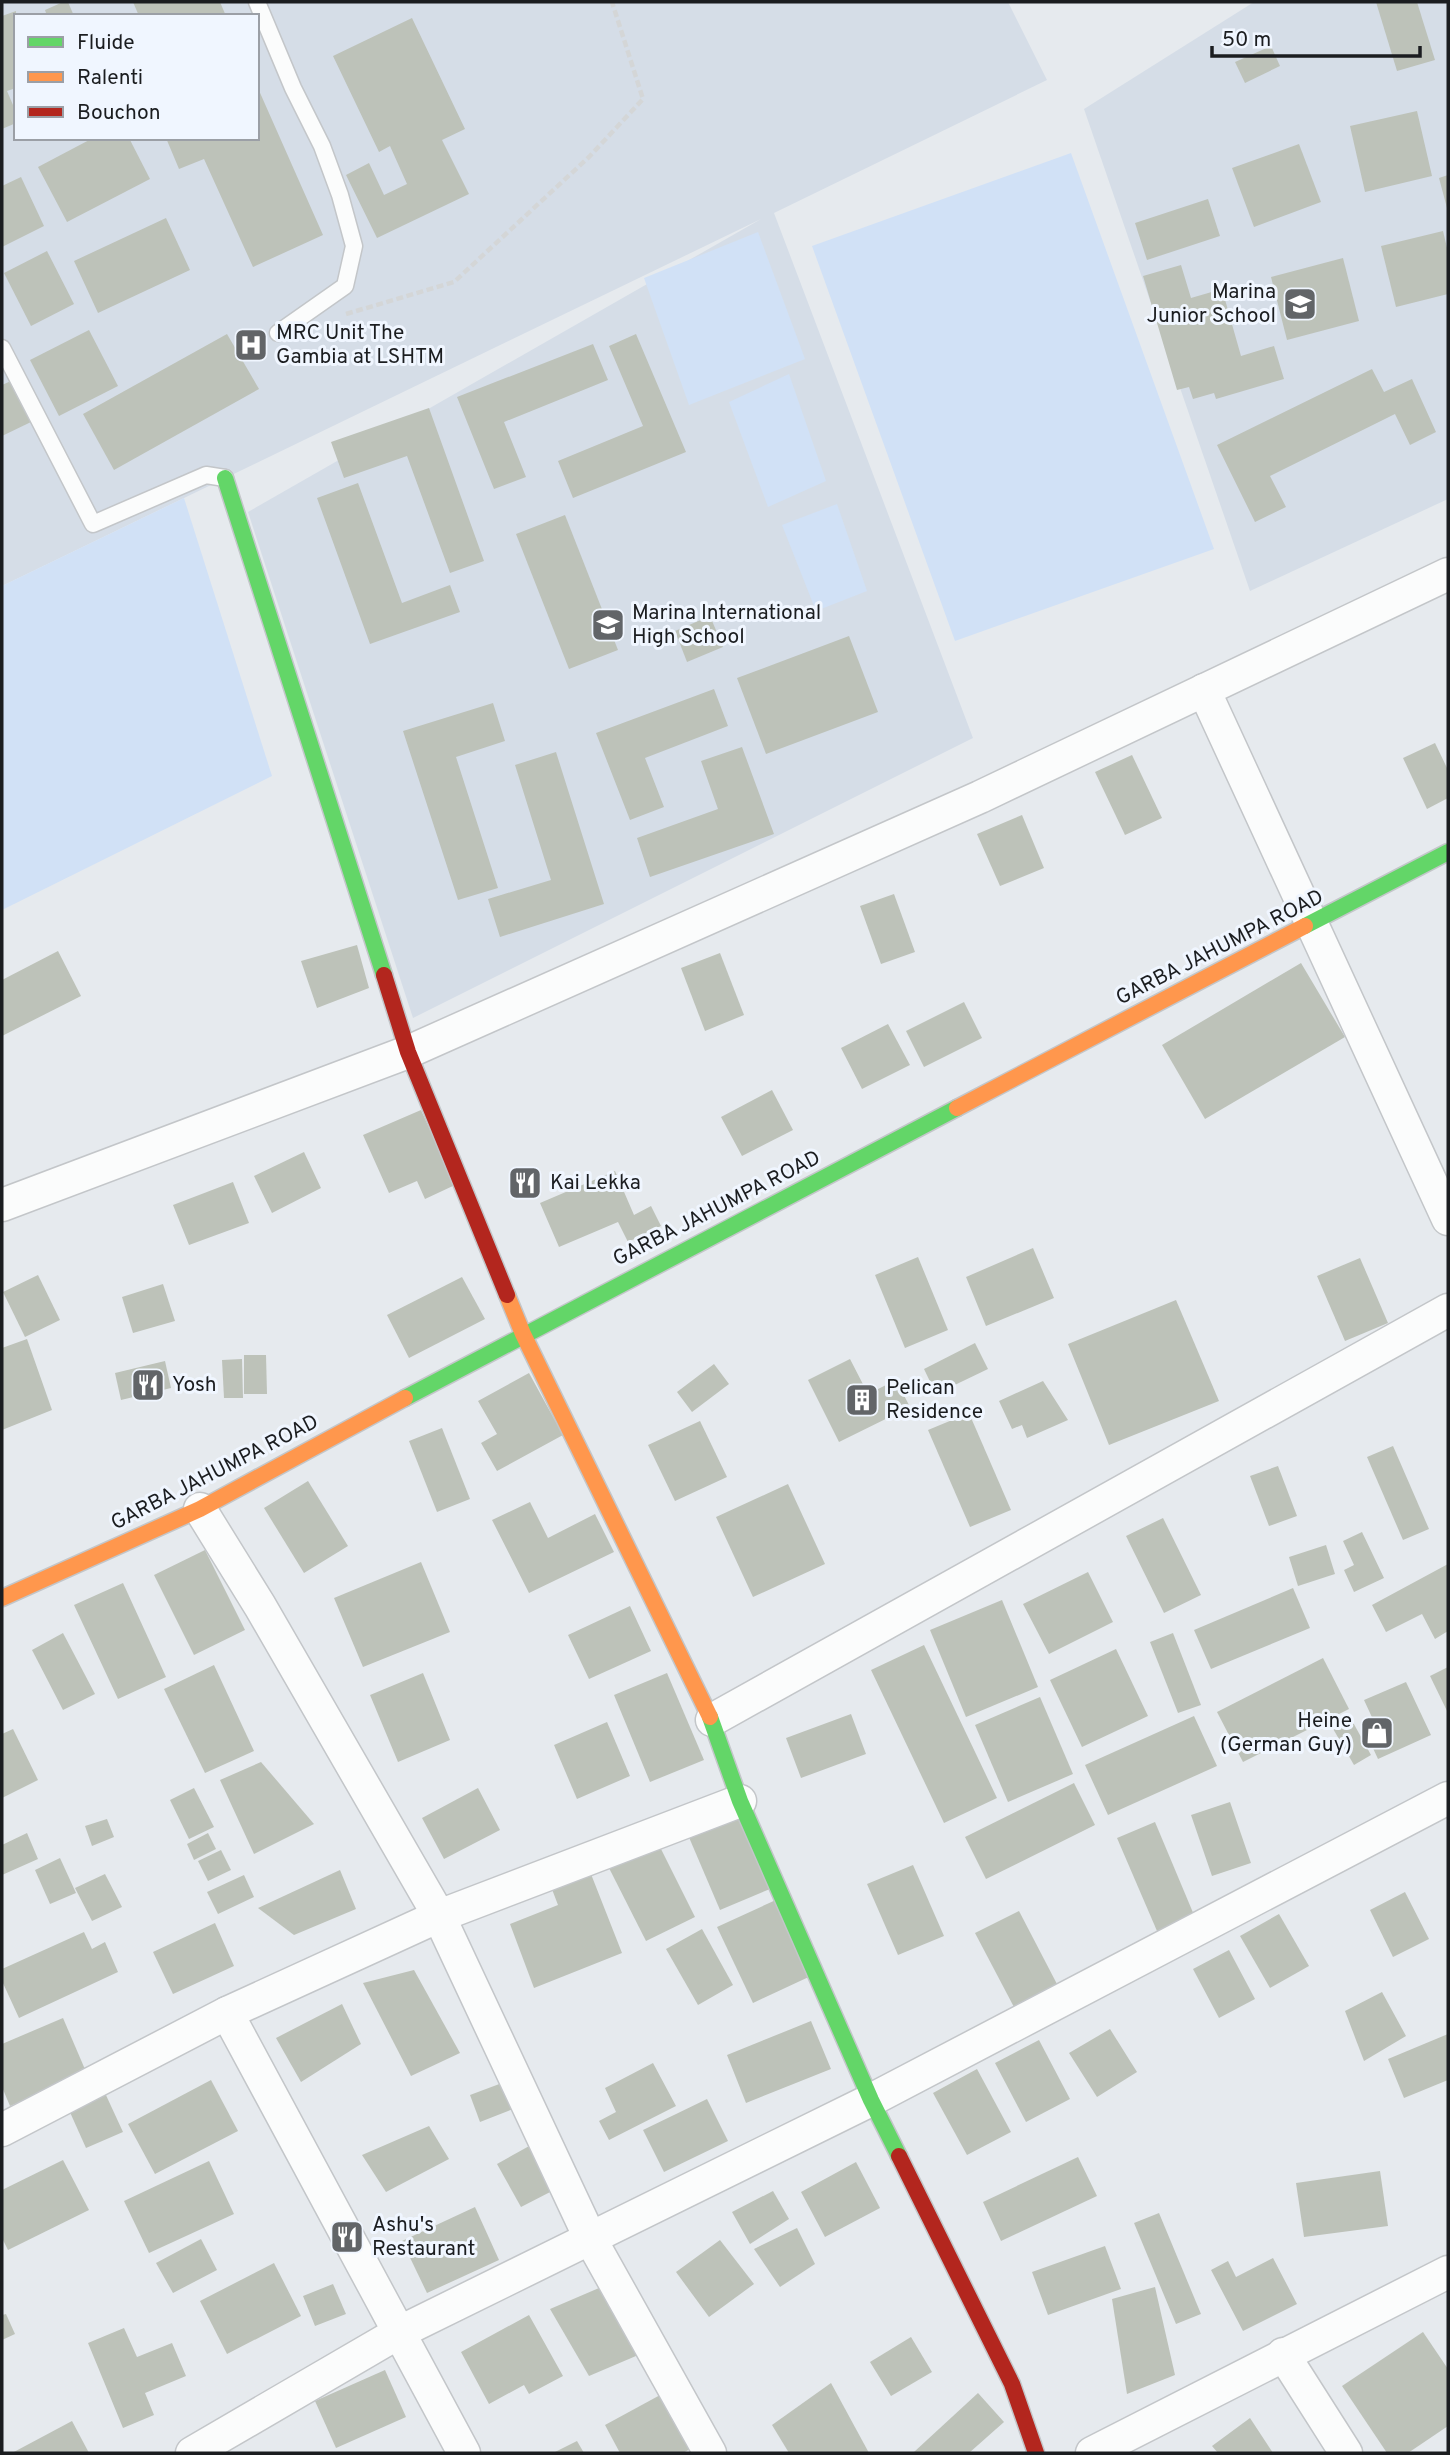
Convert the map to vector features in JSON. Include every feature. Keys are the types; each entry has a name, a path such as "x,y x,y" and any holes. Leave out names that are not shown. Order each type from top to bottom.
{"street":[{"path":"225,478 408,1052 523,1334 712,1720 740,1801 871,2100 1012,2384 1036,2453"},
{"path":"2,1205 408,1052 980,797 1448,575"},
{"path":"1204,690 1448,1219"},
{"name":"GARBA JAHUMPA ROAD","path":"2,1598 200,1509 523,1334 1448,852"},
{"path":"712,1720 1448,1310"},
{"path":"200,1509 260,1606 439,1916 591,2240 710,2453"},
{"path":"192,2453 398,2333 871,2100 1448,1798"},
{"path":"2,2130 227,2013 439,1916 740,1801"},
{"path":"227,2013 464,2453"},
{"path":"1092,2453 1448,2272"},
{"path":"1283,2354 1346,2453"}],"lane":[{"path":"257,2 293,88 322,146 354,246 345,286 278,333"},
{"path":"2,348 93,524 206,475 225,478"}],"path":[{"path":"341,315 454,282 589,157 643,99 612,2"}],"shaded area":[{"path":"2,2 1008,2 1047,80 774,213 973,738 413,1018 248,512 761,219 2,586"},
{"name":"Marina Junior School","path":"1254,2 1447,2 1448,499 1250,591 1084,109"},
{"path":"1071,153 1214,549 955,641 812,246"},
{"path":"758,232 805,359 689,405 644,278"},
{"path":"789,374 826,481 768,507 729,402"},
{"path":"184,498 272,776 2,910 2,586"},
{"path":"837,504 867,591 816,611 782,525"}],"building":[{"path":"68,2 73,14 46,14 45,10"},
{"path":"133,2 220,2 225,14 138,14"},
{"path":"1376,2 1417,2 1435,60 1397,71"},
{"path":"16,11 14,89 7,91 14,107 14,124 2,129 2,16"},
{"path":"412,18 465,129 442,140 469,194 377,238 346,175 369,163 384,195 407,184 390,146 379,152 333,56"},
{"path":"1271,46 1280,66 1245,83 1235,62"},
{"path":"259,91 323,235 253,267 204,159 179,169 167,140 259,140"},
{"path":"1417,111 1432,176 1365,192 1350,126"},
{"path":"89,140 130,140 150,179 67,222 38,167"},
{"path":"1299,144 1321,202 1254,227 1232,168"},
{"path":"1448,175 1448,208 1447,208 1439,178"},
{"path":"21,177 44,226 2,247 2,186"},
{"path":"1208,199 1220,236 1147,260 1135,223"},
{"path":"166,218 190,270 98,313 74,261"},
{"path":"1443,231 1448,252 1448,294 1396,307 1381,246"},
{"path":"47,251 74,304 31,326 4,273"},
{"path":"1343,258 1359,321 1287,340 1271,277"},
{"path":"1181,265 1191,298 1222,289 1241,356 1274,346 1284,379 1216,399 1214,393 1193,399 1189,387 1177,390 1143,276"},
{"path":"89,330 118,386 59,416 30,360"},
{"path":"227,334 259,389 114,470 83,414"},
{"path":"636,334 686,452 573,498 558,461 643,426 609,346"},
{"path":"593,344 608,380 504,422 526,477 494,489 457,397"},
{"path":"1372,369 1384,392 1412,379 1436,432 1410,445 1395,414 1270,476 1286,507 1255,522 1217,445"},
{"path":"11,381 31,422 2,436 2,385"},
{"path":"429,408 484,561 450,573 407,456 344,478 331,442"},
{"path":"358,483 402,603 450,585 460,612 370,644 317,498"},
{"path":"565,515 618,650 569,669 516,534"},
{"path":"710,616 723,647 687,662 675,631"},
{"path":"849,636 878,712 766,754 737,678"},
{"path":"714,689 728,726 645,758 664,807 630,820 596,733"},
{"path":"493,703 505,741 456,757 498,888 458,900 403,731"},
{"path":"1435,743 1448,770 1448,798 1427,809 1403,758"},
{"path":"742,747 774,834 650,877 637,838 718,809 701,761"},
{"path":"556,752 604,904 500,937 488,899 551,880 515,765"},
{"path":"1132,755 1162,818 1125,835 1095,772"},
{"path":"1022,815 1044,868 1000,886 977,834"},
{"path":"894,894 915,952 881,964 860,906"},
{"path":"357,945 369,988 317,1008 301,961"},
{"path":"58,951 81,996 2,1036 2,980"},
{"path":"720,953 744,1015 705,1031 681,968"},
{"path":"1301,963 1345,1037 1205,1119 1162,1045"},
{"path":"964,1002 982,1038 924,1067 906,1031"},
{"path":"888,1024 910,1065 862,1089 841,1048"},
{"path":"772,1090 793,1130 742,1156 721,1117"},
{"path":"421,1110 455,1185 425,1199 417,1181 389,1193 363,1135"},
{"path":"304,1152 321,1188 272,1213 254,1176"},
{"path":"615,1171 634,1215 651,1206 661,1226 628,1242 618,1222 559,1247 540,1203"},
{"path":"233,1182 249,1223 189,1245 173,1205"},
{"path":"1033,1248 1054,1298 986,1326 966,1277"},
{"path":"918,1257 948,1330 905,1348 875,1275"},
{"path":"1360,1258 1388,1323 1345,1341 1317,1276"},
{"path":"38,1275 60,1320 25,1337 3,1292"},
{"path":"462,1277 485,1319 409,1358 387,1315"},
{"path":"163,1284 175,1321 133,1333 122,1297"},
{"path":"1176,1300 1219,1401 1109,1445 1068,1344"},
{"path":"27,1339 52,1410 2,1430 2,1348"},
{"path":"975,1343 988,1369 936,1394 924,1369"},
{"path":"244,1355 266,1355 267,1394 244,1394"},
{"path":"242,1359 243,1398 224,1398 222,1360"},
{"name":"Pelican Residence","path":"850,1359 868,1394 896,1380 910,1407 839,1442 808,1380"},
{"path":"165,1361 171,1388 121,1400 115,1373"},
{"path":"714,1364 729,1384 692,1412 677,1392"},
{"path":"529,1373 563,1435 497,1471 481,1443 497,1434 478,1401"},
{"path":"1043,1381 1068,1420 1027,1438 1022,1425 1012,1429 999,1401"},
{"path":"969,1413 1011,1510 970,1527 928,1430"},
{"path":"700,1421 727,1477 675,1501 648,1445"},
{"path":"442,1428 470,1499 437,1512 409,1441"},
{"path":"1393,1446 1429,1529 1403,1540 1367,1457"},
{"path":"1278,1466 1297,1516 1269,1526 1250,1476"},
{"path":"308,1481 348,1546 304,1573 264,1508"},
{"path":"788,1484 825,1564 753,1597 716,1517"},
{"path":"530,1502 548,1538 595,1514 614,1552 529,1593 492,1520"},
{"path":"1163,1518 1201,1595 1164,1613 1126,1536"},
{"path":"1362,1532 1384,1578 1354,1592 1344,1570 1354,1565 1343,1541"},
{"path":"1326,1545 1335,1574 1298,1586 1289,1557"},
{"path":"205,1550 245,1630 194,1655 154,1575"},
{"path":"421,1562 450,1632 363,1667 334,1598"},
{"path":"1448,1564 1448,1631 1435,1639 1422,1614 1386,1632 1372,1605"},
{"path":"1088,1572 1113,1622 1049,1654 1023,1604"},
{"path":"123,1583 166,1677 118,1699 74,1605"},
{"path":"1293,1588 1310,1628 1211,1669 1194,1630"},
{"path":"1002,1600 1038,1687 966,1717 930,1630"},
{"path":"630,1606 651,1651 589,1679 568,1635"},
{"path":"63,1633 95,1694 63,1710 32,1650"},
{"path":"1173,1633 1201,1705 1178,1713 1150,1642"},
{"path":"924,1645 997,1798 944,1823 871,1670"},
{"path":"1116,1649 1148,1716 1082,1747 1050,1680"},
{"path":"1323,1658 1349,1709 1243,1762 1217,1712"},
{"path":"214,1665 254,1751 205,1773 164,1689"},
{"path":"1448,1667 1448,1713 1430,1676"},
{"path":"423,1673 450,1740 398,1762 370,1695"},
{"path":"667,1673 704,1760 650,1782 614,1695"},
{"path":"1406,1682 1431,1735 1378,1759 1365,1731 1376,1726 1364,1700"},
{"path":"1040,1697 1073,1774 1008,1802 975,1725"},
{"path":"851,1714 866,1754 801,1778 786,1738"},
{"path":"1194,1716 1217,1766 1108,1815 1085,1765"},
{"path":"1350,1717 1371,1755 1354,1765 1332,1727"},
{"path":"607,1722 630,1776 577,1799 554,1745"},
{"path":"13,1729 38,1780 2,1798 2,1734"},
{"path":"261,1762 314,1824 254,1854 220,1780"},
{"path":"1074,1783 1095,1825 986,1879 965,1837"},
{"path":"194,1788 214,1827 189,1839 170,1800"},
{"path":"478,1788 500,1830 444,1859 422,1818"},
{"path":"1230,1802 1251,1863 1212,1876 1191,1815"},
{"path":"737,1814 770,1889 720,1910 688,1835"},
{"path":"107,1819 114,1837 92,1846 85,1826"},
{"path":"1155,1822 1194,1915 1157,1931 1117,1838"},
{"path":"27,1833 38,1859 2,1875 2,1845"},
{"path":"208,1833 216,1849 194,1860 187,1844"},
{"path":"658,1843 695,1917 646,1941 609,1868"},
{"path":"221,1850 231,1870 208,1881 198,1861"},
{"path":"60,1858 76,1893 50,1904 35,1870"},
{"path":"913,1865 944,1936 898,1955 867,1884"},
{"path":"589,1869 622,1953 534,1988 510,1924 558,1905 550,1884"},
{"path":"340,1870 356,1909 294,1935 258,1908"},
{"path":"105,1874 122,1907 92,1921 75,1888"},
{"path":"244,1875 254,1897 218,1914 207,1892"},
{"path":"1405,1892 1429,1939 1393,1957 1370,1910"},
{"path":"778,1899 813,1975 753,2003 717,1927"},
{"path":"1019,1911 1058,1986 1015,2009 975,1933"},
{"path":"1279,1914 1309,1966 1270,1988 1240,1936"},
{"path":"215,1923 234,1966 173,1994 153,1952"},
{"path":"702,1929 733,1985 698,2005 666,1949"},
{"path":"84,1932 92,1949 105,1942 118,1972 19,2018 2,1981 2,1969"},
{"path":"1229,1950 1255,1999 1219,2018 1193,1969"},
{"path":"414,1970 460,2053 411,2076 363,1983"},
{"path":"1382,1992 1406,2036 1364,2061 1345,2011"},
{"path":"342,2004 361,2044 301,2082 276,2038"},
{"path":"63,2018 87,2074 10,2106 2,2087 2,2044"},
{"path":"811,2021 831,2069 746,2103 727,2055"},
{"path":"1110,2029 1137,2072 1097,2097 1069,2053"},
{"path":"1448,2034 1448,2080 1404,2098 1388,2059"},
{"path":"1039,2040 1070,2099 1026,2122 995,2063"},
{"path":"653,2063 676,2106 609,2140 599,2121 616,2112 605,2088"},
{"path":"977,2069 1011,2132 967,2155 933,2093"},
{"path":"211,2080 238,2131 155,2174 128,2124"},
{"path":"502,2083 513,2109 480,2122 470,2095"},
{"path":"105,2093 123,2132 86,2148 69,2110"},
{"path":"707,2099 728,2141 664,2172 643,2130"},
{"path":"429,2126 449,2159 386,2192 362,2155"},
{"path":"531,2145 556,2189 521,2207 497,2164"},
{"path":"1078,2157 1097,2196 1001,2241 983,2202"},
{"path":"63,2160 89,2210 8,2250 2,2238 2,2190"},
{"path":"209,2161 234,2214 149,2253 124,2201"},
{"path":"856,2162 880,2208 825,2237 801,2192"},
{"path":"1380,2171 1388,2226 1304,2237 1296,2183"},
{"path":"773,2191 789,2219 750,2244 732,2212"},
{"path":"475,2207 499,2260 427,2293 402,2241"},
{"path":"1159,2213 1201,2314 1176,2324 1134,2223"},
{"path":"797,2228 815,2264 780,2287 754,2249"},
{"path":"201,2239 217,2270 173,2293 156,2263"},
{"path":"720,2240 754,2284 709,2317 676,2272"},
{"path":"1105,2246 1121,2289 1048,2315 1032,2272"},
{"path":"1273,2258 1297,2304 1243,2331 1211,2270 1228,2261 1236,2277"},
{"path":"274,2263 301,2316 227,2354 200,2301"},
{"path":"333,2284 346,2314 315,2326 303,2296"},
{"path":"1155,2287 1175,2375 1127,2394 1112,2299"},
{"path":"599,2288 643,2353 589,2376 550,2309"},
{"path":"6,2314 15,2334 2,2340 2,2315"},
{"path":"529,2315 563,2376 529,2394 524,2385 489,2404 461,2352"},
{"path":"124,2328 137,2357 172,2343 186,2376 145,2393 154,2415 123,2428 88,2343"},
{"path":"1423,2332 1448,2369 1448,2426 1408,2453 1387,2453 1342,2386"},
{"path":"911,2337 932,2372 891,2396 870,2362"},
{"path":"385,2370 406,2417 336,2448 315,2401"},
{"path":"831,2383 869,2453 789,2453 772,2425"},
{"path":"978,2393 1004,2422 969,2453 914,2452"},
{"path":"662,2394 692,2448 683,2453 620,2453 605,2425"},
{"path":"1250,2418 1273,2453 1218,2453 1212,2446"},
{"path":"72,2421 89,2453 12,2453"},
{"path":"577,2441 584,2453 553,2453"}],"traffic: fast":[{"path":"225,478 384,975"},
{"path":"1305,926 1448,852"},
{"path":"405,1398 957,1108"},
{"path":"710,1717 740,1801 871,2100 899,2156"}],"traffic: slow":[{"path":"957,1108 1305,926"},
{"path":"507,1295 523,1334 710,1717"},
{"path":"2,1598 200,1509 405,1398"}],"traffic: jam":[{"path":"384,975 408,1052 507,1295"},
{"path":"899,2156 1012,2384 1036,2453"}],"place":[{"name":"Marina Junior School","path":"1300,304"},
{"name":"MRC Unit The Gambia at LSHTM","path":"251,345"},
{"name":"Marina International High School","path":"608,625"},
{"name":"Kai Lekka","path":"525,1183"},
{"name":"Yosh","path":"148,1385"},
{"name":"Pelican Residence","path":"862,1400"},
{"name":"Heine (German Guy)","path":"1377,1733"},
{"name":"Ashu's Restaurant","path":"347,2237"}]}
